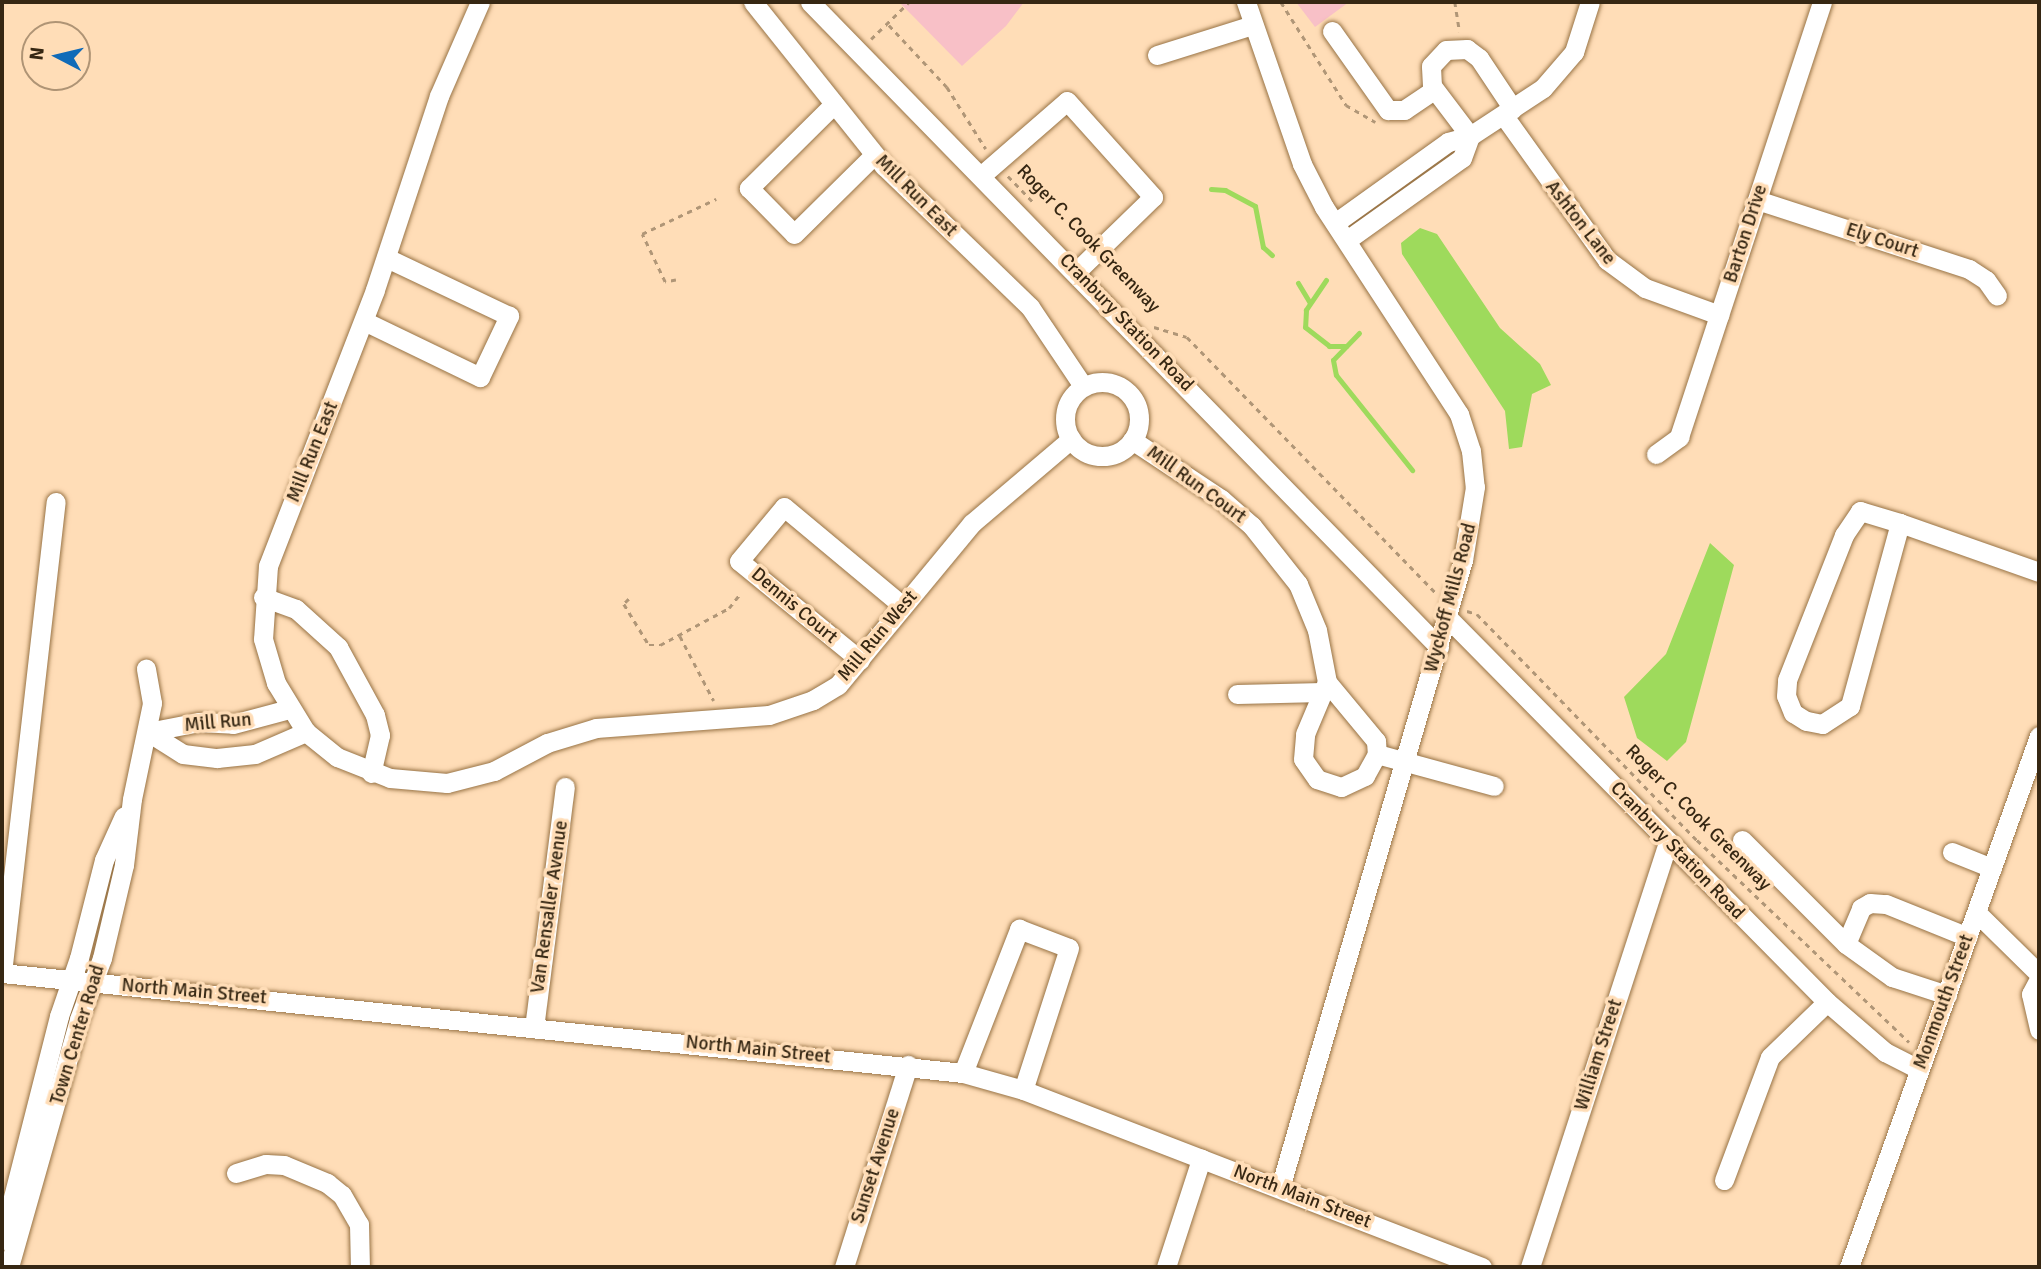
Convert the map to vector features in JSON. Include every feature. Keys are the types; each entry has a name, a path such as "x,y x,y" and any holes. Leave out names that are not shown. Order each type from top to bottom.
{"street":[{"name":"Mill Run East","path":"473,778 413,782 371,773 337,757 306,732 289,709 263,639 263,597 279,537 387,258 439,96 480,2"},
{"name":"Mill Run East","path":"753,2 874,155 928,212 1030,307 1083,386"},
{"name":"Cranbury Station Road","path":"810,2 858,51 990,168 1076,272 1439,647"},
{"name":"Wyckoff Mills Road","path":"1246,2 1302,164 1335,223 1436,373 1459,414 1471,451 1472,521 1406,763 1280,1188"},
{"path":"1335,223 1448,142 1471,136 1543,88 1574,52 1590,2"},
{"name":"Barton Drive","path":"1656,454 1679,437 1822,2"},
{"path":"1157,55 1253,25"},
{"path":"1332,31 1388,110 1404,110 1434,90 1471,136"},
{"name":"Ashton Lane","path":"1434,90 1430,77 1436,56 1446,50 1467,48 1607,260 1644,288 1719,315"},
{"path":"990,168 1067,101 1153,197 1076,272"},
{"path":"834,104 749,188 794,234 874,155"},
{"path":"1347,240 1462,158 1471,136"},
{"path":"1393,182 1405,199"},
{"name":"Ely Court","path":"1757,200 1969,269 1986,280 1997,296"},
{"path":"363,321 480,377 509,316 387,258"},
{"path":"1115,384 1132,398 1138,419 1132,440 1106,455 1086,452 1071,439 1065,416 1068,404 1083,386 1115,384"},
{"name":"Mill Run West","path":"473,778 570,734 620,724 716,718 793,709 838,685 972,523 1071,439"},
{"name":"Mill Run Court","path":"1132,440 1221,499 1276,552 1307,603 1325,687 1371,731 1377,754"},
{"path":"2,973 56,502"},
{"name":"Dennis Court","path":"860,660 739,561 783,507 903,606"},
{"path":"1900,523 1850,706 1829,721 1806,721 1793,713 1786,696 1787,680 1844,535 1860,512 1900,523 2039,572"},
{"path":"263,597 296,609 338,647 375,715 380,735 371,773"},
{"name":"Cranbury Station Road","path":"1447,617 1827,1002 1885,1052 1919,1069"},
{"name":"Town Center Road","path":"9,1267 93,983 124,865 131,799 148,732 152,703 146,669"},
{"path":"1237,694 1325,687 1302,747 1308,770 1328,785 1341,787 1365,776 1377,754 1406,763 1426,764 1494,786"},
{"name":"Mill Run","path":"148,732 199,722 233,724 289,709"},
{"name":"Mill Run","path":"148,732 183,754 217,758 256,754 306,732"},
{"name":"Monmouth Street","path":"1849,1267 2039,736"},
{"name":"Van Rensaller Avenue","path":"534,1028 565,787"},
{"name":"Town Center Road","path":"2,1240 104,860 131,799"},
{"path":"1742,840 1846,944 1892,977 1947,995"},
{"name":"William Street","path":"1530,1267 1668,842"},
{"path":"1952,852 1992,869"},
{"path":"1846,944 1861,908 1870,903 1885,904 1968,937"},
{"path":"1977,913 2039,977 2031,994 2039,1030"},
{"path":"963,1073 1019,929 1069,948 1023,1090"},
{"name":"North Main Street","path":"2,973 908,1065 963,1073 1023,1090 1477,1266"},
{"path":"1724,1180 1770,1057 1827,1002"},
{"name":"Sunset Avenue","path":"844,1267 908,1065"},
{"path":"1166,1267 1201,1159"},
{"path":"236,1173 275,1164 303,1171 327,1183 342,1195 359,1224 360,1267"}],"path":[{"path":"858,51 909,2"},
{"path":"1455,2 1460,32"},
{"name":"Roger C. Cook Greenway","path":"889,24 947,87 990,168 1036,206"},
{"path":"676,280 665,282 642,234 716,199"},
{"name":"Roger C. Cook Greenway","path":"1144,318 1152,326 1187,337 1438,595"},
{"path":"629,599 624,604 649,645 660,645 729,608 740,594"},
{"name":"Roger C. Cook Greenway","path":"1466,611 1477,614 1697,840 1911,1045"},
{"path":"680,636 712,696 716,718"}],"shaded area":[{"path":"899,2 1024,2 1006,26 962,66"},
{"path":"1296,2 1349,2 1315,27"},
{"path":"1420,228 1437,234 1500,328 1540,364 1551,385 1532,394 1522,447 1509,449 1505,411 1402,254 1401,243"},
{"path":"1710,543 1734,565 1686,742 1667,761 1637,738 1624,697 1666,654"}],"waterway":[{"path":"1211,189 1225,190 1255,206 1263,247 1272,255"},
{"path":"1326,280 1306,310 1305,327 1329,346 1346,346"},
{"path":"1298,283 1310,303"},
{"path":"1359,333 1333,360 1336,375 1412,470"}]}
